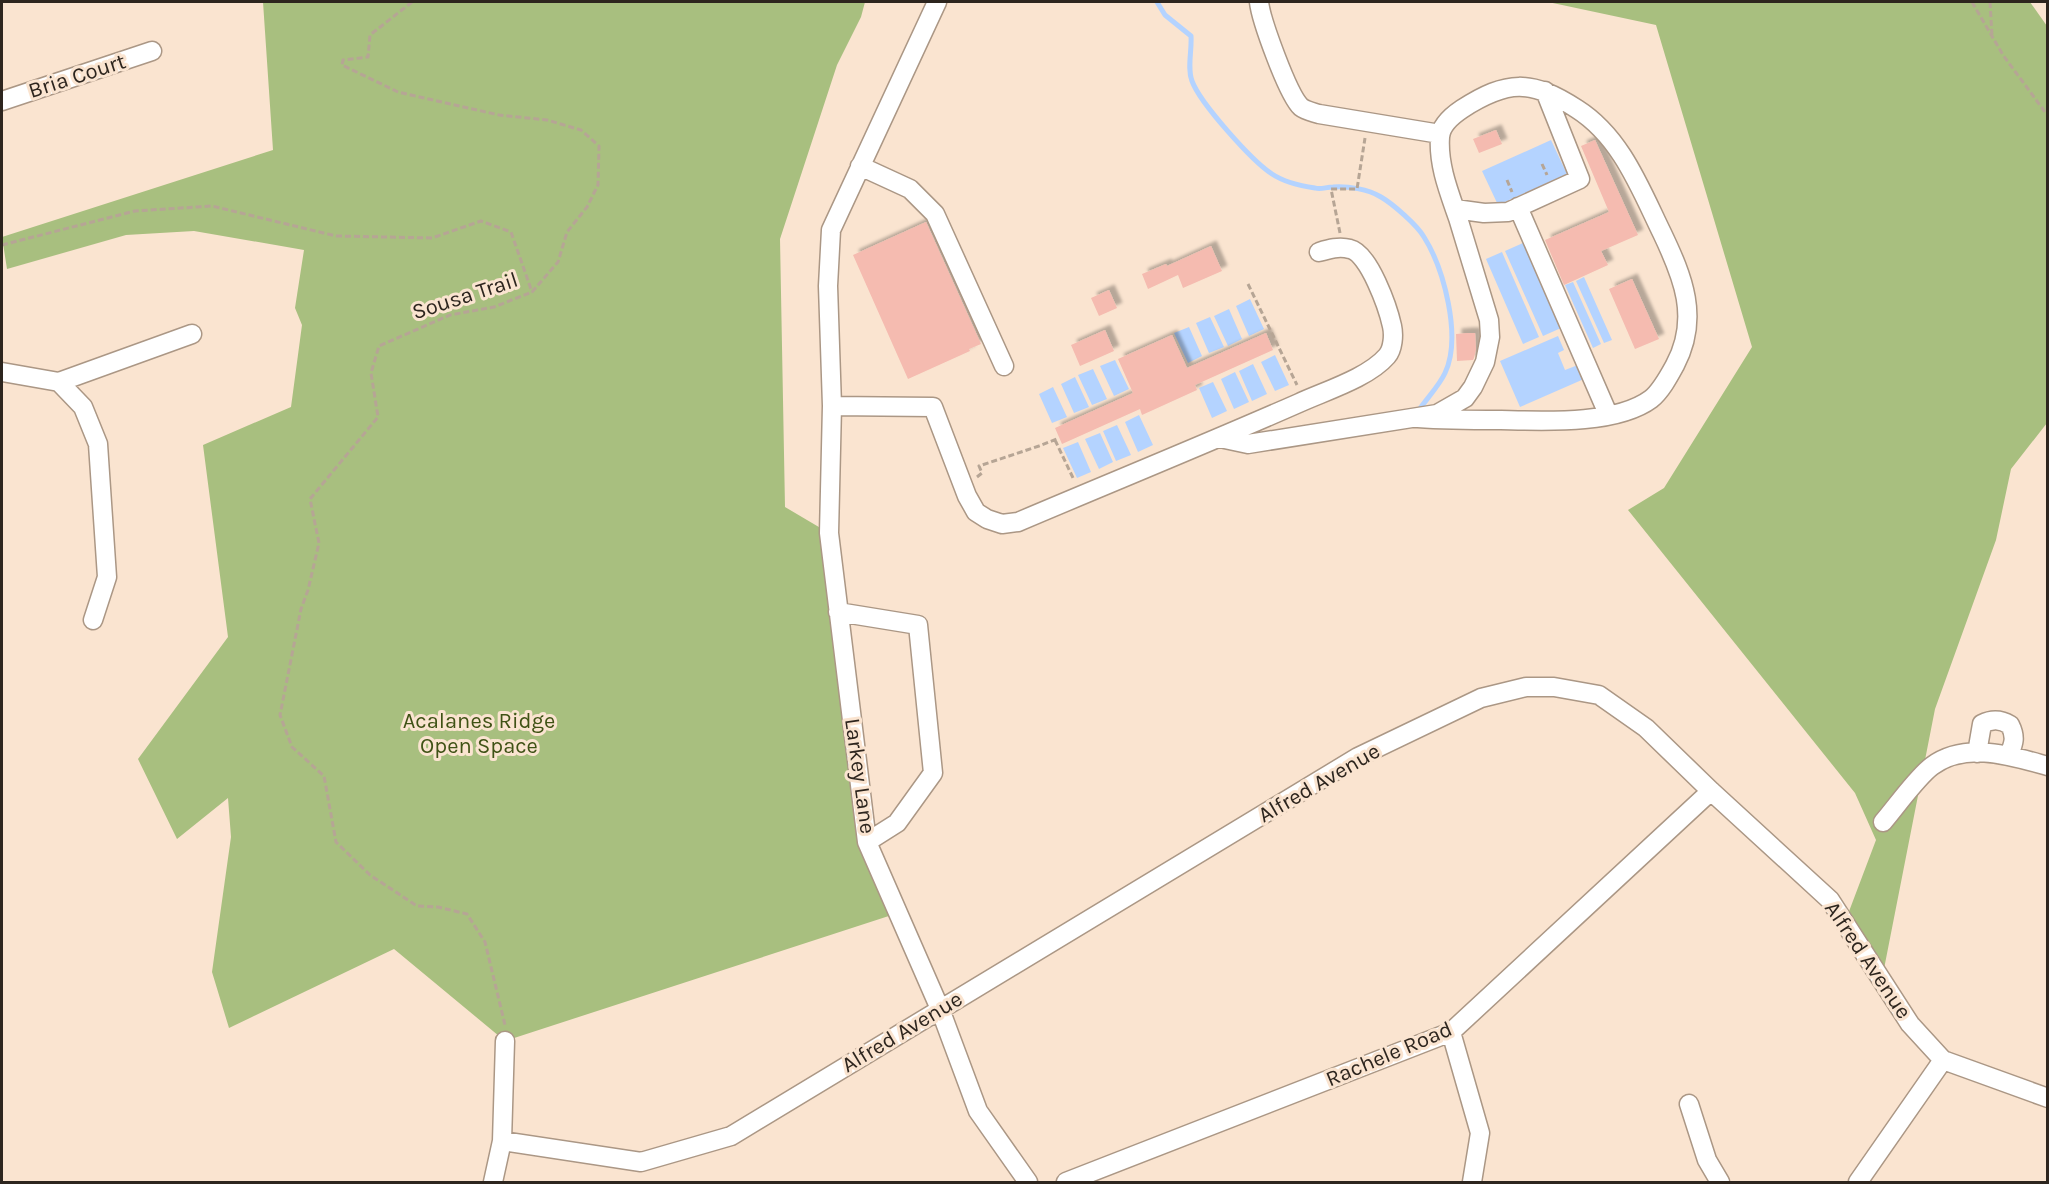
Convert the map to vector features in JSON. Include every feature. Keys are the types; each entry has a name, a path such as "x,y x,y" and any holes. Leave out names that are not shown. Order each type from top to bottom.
{"street":[{"name":"Larkey Lane","path":"937,2 831,230 828,286 832,406 829,533 867,842 940,1009 978,1110 1028,1182"},
{"path":"1259,2 1260,11 1276,54 1292,93 1301,106 1319,114 1440,134"},
{"name":"Bria Court","path":"2,101 152,51"},
{"path":"1220,438 1248,444 1418,418 1437,414 1465,398 1485,362 1490,337 1489,320 1442,171 1440,134 1451,117 1488,93 1512,86 1545,91 1577,109 1604,130 1634,174 1675,260 1686,291 1688,321 1683,351 1669,377 1651,398 1627,410 1563,421 1418,418"},
{"path":"1455,209 1484,213 1508,212 1580,178 1545,91"},
{"path":"860,166 910,189 935,214 1004,366"},
{"path":"1518,207 1608,414"},
{"path":"832,406 933,407 963,487 976,512 1002,524 1018,522 1220,438 1368,372 1388,355 1393,342 1393,327 1371,269 1363,257 1351,249 1343,248 1319,252"},
{"path":"2,372 59,382 192,334"},
{"path":"59,382 83,407 98,444 107,577 93,620"},
{"path":"838,612 918,625 933,773 897,823 867,842"},
{"name":"Alfred Avenue","path":"502,1141 641,1162 731,1136 1358,757 1481,698 1526,687 1554,687 1599,695 1646,728 1830,900 1910,1024 1943,1060 2048,1098"},
{"path":"1977,753 1983,724 1990,720 1997,720 2010,725 2014,734 2014,744 2009,756"},
{"path":"1883,822 1930,767 1947,757 1965,752 1977,753 2009,756 2048,766"},
{"name":"Rachele Road","path":"1066,1182 1451,1032 1711,791"},
{"path":"1451,1032 1480,1132 1472,1182"},
{"path":"493,1182 502,1141 505,1041"},
{"path":"1858,1182 1943,1060"},
{"path":"1689,1104 1707,1160 1720,1182"}],"path":[{"name":"Sousa Trail","path":"412,2 370,35 368,57 343,60 342,65 398,92 500,115 547,120 581,130 599,146 597,185 587,207 567,232 558,262 532,292 494,307 450,315 379,346 371,373 378,417 310,498 319,543 301,609 280,715 292,747 324,776 336,842 370,875 417,906 438,907 467,914 485,942 507,1034 505,1041"},
{"path":"1972,2 2003,55 2048,116"},
{"path":"1990,2 1993,37"},
{"path":"1343,248 1331,189 1357,189 1367,121"},
{"path":"2,246 135,211 212,206 336,236 432,238 481,221 511,232 532,292"},
{"path":"1248,284 1305,400"},
{"path":"963,487 982,473 979,466 1059,438"},
{"path":"1055,440 1081,496"}],"green space":[{"name":"Acalanes Ridge Open Space","path":"263,2 865,2 861,17 837,65 780,239 785,507 829,533 867,842 898,913 505,1041 394,949 229,1028 212,972 231,837 228,798 177,839 138,759 228,637 203,445 291,407 302,325 295,308 304,250 194,231 126,235 7,269 2,237 273,150"},
{"path":"1548,2 2030,2 2047,26 2047,423 2011,469 1996,540 1935,709 1882,979 1845,922 1876,840 1855,793 1628,510 1664,488 1752,347 1656,25"}],"water":[{"path":"1551,140 1567,174 1498,205 1482,171"},
{"path":"1523,243 1561,328 1543,336 1505,251"},
{"path":"1502,252 1539,337 1523,344 1486,259"},
{"path":"1584,277 1612,340 1604,343 1576,281"},
{"path":"1573,282 1601,344 1593,348 1565,285"},
{"path":"1250,299 1264,329 1249,336 1236,306"},
{"path":"1229,309 1242,339 1228,346 1214,316"},
{"path":"1210,317 1224,347 1209,353 1196,323"},
{"path":"1189,327 1202,356 1188,363 1174,333"},
{"path":"1558,336 1564,350 1558,353 1565,370 1578,365 1584,379 1520,407 1500,361"},
{"path":"1275,355 1289,385 1275,391 1261,362"},
{"path":"1115,360 1129,389 1114,396 1100,366"},
{"path":"1253,364 1267,394 1252,401 1239,371"},
{"path":"1093,369 1107,399 1092,405 1078,375"},
{"path":"1235,372 1249,402 1234,409 1221,379"},
{"path":"1075,377 1089,407 1074,413 1061,384"},
{"path":"1213,382 1227,411 1212,418 1199,388"},
{"path":"1053,387 1067,417 1052,423 1039,394"},
{"path":"1139,415 1153,445 1138,452 1125,422"},
{"path":"1117,425 1131,455 1116,461 1103,431"},
{"path":"1100,433 1113,462 1099,469 1085,439"},
{"path":"1078,442 1091,472 1077,478 1063,448"}],"building":[{"path":"1496,130 1502,144 1479,153 1473,139"},
{"path":"1595,140 1638,235 1601,251 1608,265 1564,285 1545,240 1609,212 1581,146"},
{"path":"926,222 981,344 908,379 853,255"},
{"path":"1211,246 1222,271 1183,288 1178,275 1148,289 1142,274 1166,264 1167,266"},
{"path":"1632,279 1659,339 1635,349 1609,289"},
{"path":"1109,290 1117,308 1099,316 1091,298"},
{"path":"1105,330 1114,351 1080,366 1071,345"},
{"path":"1266,333 1273,350 1195,385 1197,390 1142,415 1140,409 1062,444 1055,428 1133,393 1118,359 1172,335 1187,368"},
{"path":"1475,333 1476,349 1473,360 1457,361 1456,334"}],"waterway":[{"path":"1157,2 1165,15 1191,36 1190,71 1197,91 1228,131 1263,167 1277,177 1298,185 1319,189 1351,188 1376,194 1404,215 1424,237 1444,285 1452,341 1445,373 1419,410"}]}
